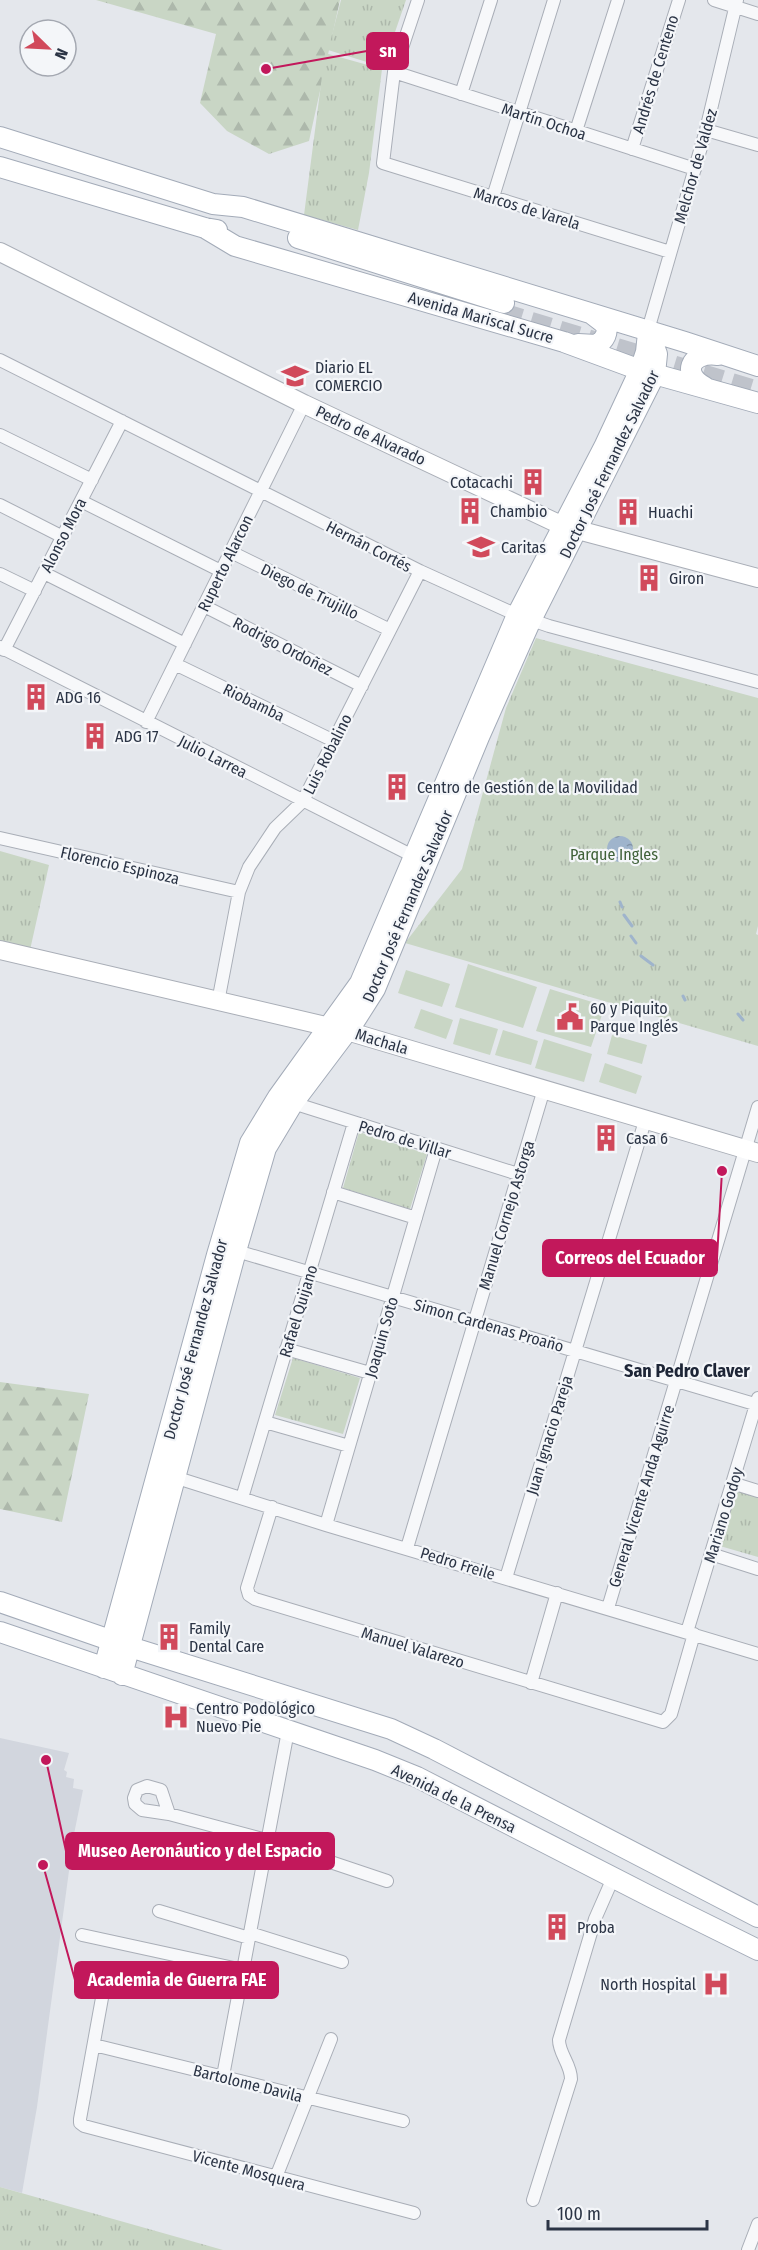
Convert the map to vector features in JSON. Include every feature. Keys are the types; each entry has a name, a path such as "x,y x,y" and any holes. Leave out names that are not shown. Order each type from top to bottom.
{"main road":[{"name":"Avenida Mariscal Sucre","path":"0,137 213,204 243,207 648,330 758,366"},
{"name":"Avenida Mariscal Sucre","path":"0,167 205,228 235,232 503,308 239,220 213,204"},
{"name":"Avenida Mariscal Sucre","path":"205,228 236,246 564,342 648,372 758,403"},
{"name":"Pedro de Alvarado","path":"0,252 304,404 570,528 758,578"},
{"path":"564,342 588,345 601,343 607,332 606,327 603,320 592,314"},
{"name":"Doctor José Fernandez Salvador","path":"228,1249 266,1148 337,1028 360,982 420,859 524,618 648,372 646,352 648,330"},
{"path":"705,387 692,375 696,358 708,354 729,357"},
{"name":"Machala","path":"0,950 337,1028 751,1150"},
{"name":"Doctor José Fernandez Salvador","path":"113,1671 228,1249 250,1143 278,1097 337,1028"},
{"name":"Avenida de la Prensa","path":"0,1602 121,1644 391,1729 435,1749 758,1917"},
{"name":"Avenida de la Prensa","path":"0,1632 375,1760 417,1777 758,1950"}],"street":[{"path":"394,72 418,0"},
{"path":"461,94 490,0"},
{"path":"493,197 554,0"},
{"path":"576,131 618,0"},
{"name":"Andrés de Centeno","path":"632,149 679,0"},
{"path":"714,0 736,4 758,14"},
{"name":"Melchor de Valdez","path":"648,330 706,130 736,4"},
{"name":"Martín Ochoa","path":"394,72 695,169"},
{"name":"Marcos de Varela","path":"394,72 383,163 670,252"},
{"path":"706,130 758,146"},
{"name":"Hernán Cortés","path":"0,360 420,571 524,618 758,682"},
{"name":"Ruperto Alarcon","path":"146,722 304,404"},
{"name":"Alonso Mora","path":"2,648 35,591 122,421"},
{"path":"0,435 92,480"},
{"path":"81,501 221,571"},
{"path":"0,505 63,537"},
{"name":"Diego de Trujillo","path":"231,552 390,630"},
{"name":"Luis Robalino","path":"218,1002 239,892 249,867 275,828 303,801 420,571"},
{"path":"44,573 185,644"},
{"path":"0,574 35,591"},
{"name":"Rodrigo Ordoñez","path":"204,606 362,686"},
{"name":"Julio Larrea","path":"2,648 420,859"},
{"name":"Riobamba","path":"175,664 334,741"},
{"name":"Florencio Espinoza","path":"0,838 239,892"},
{"name":"Manuel Cornejo Astorga","path":"407,1548 544,1089"},
{"name":"Pedro de Villar","path":"293,1102 518,1174"},
{"name":"General Vicente Anda Aguirre","path":"608,1608 675,1380 751,1150 758,1107"},
{"name":"Juan Ignacio Pareja","path":"506,1578 645,1120"},
{"name":"Rafael Quijano","path":"242,1498 354,1123"},
{"name":"Joaquin Soto","path":"326,1525 436,1149"},
{"path":"333,1192 416,1218"},
{"name":"Simon Cardenas Proaño","path":"228,1249 757,1402"},
{"path":"286,1349 370,1373"},
{"name":"Mariano Godoy","path":"667,1720 671,1714 711,1554 757,1402"},
{"path":"264,1422 349,1446"},
{"name":"Pedro Freile","path":"168,1475 326,1525 758,1654"},
{"path":"732,1483 758,1491"},
{"name":"Manuel Valarezo","path":"272,1507 247,1588 249,1595 531,1683 663,1722 667,1720"},
{"path":"711,1554 758,1569"},
{"path":"531,1683 557,1593"},
{"path":"222,2076 288,1731"},
{"path":"170,1814 268,1840 387,1881"},
{"path":"533,2200 571,2079 570,2066 560,2050 559,2040 595,1919 613,1878"},
{"path":"159,1911 342,1962"},
{"path":"82,1935 243,1970"},
{"path":"94,2045 104,1987"},
{"path":"276,2177 331,2039"},
{"name":"Bartolome Davila","path":"94,2045 403,2121"},
{"name":"Vicente Mosquera","path":"94,2045 80,2119 84,2127 414,2213"},
{"path":"747,2250 758,2224"}],"shaded area":[{"path":"0,1738 69,1753 64,1770 67,1772 66,1777 74,1779 73,1788 83,1790 74,1834 37,2107 22,2193 0,2187"}],"green space":[{"path":"96,0 340,0 309,141 269,154 227,131 200,103 216,34"},
{"path":"341,0 406,0 383,67 328,50"},
{"path":"325,53 382,69 369,173 358,230 304,215"},
{"name":"Parque Ingles","path":"536,638 758,698 758,926 756,934 758,935 758,1046 405,943 462,869 506,708"},
{"path":"0,851 49,865 30,950 0,941"},
{"path":"468,964 537,987 523,1028 455,1007"},
{"path":"406,970 450,984 442,1007 398,993"},
{"path":"550,989 605,1006 591,1047 536,1031"},
{"path":"421,1009 453,1020 446,1039 414,1028"},
{"path":"460,1018 498,1029 490,1055 453,1044"},
{"path":"503,1030 538,1041 531,1065 495,1055"},
{"path":"612,1035 647,1045 642,1064 607,1054"},
{"path":"544,1039 592,1054 584,1082 535,1068"},
{"path":"605,1063 642,1076 636,1094 599,1082"},
{"path":"359,1132 427,1154 410,1209 343,1188"},
{"path":"293,1358 360,1378 343,1434 275,1415"},
{"path":"0,1382 89,1394 62,1522 0,1509"},
{"path":"735,1489 758,1496 758,1557 720,1546"},
{"path":"0,2187 223,2250 0,2250"}],"water":[{"path":"620,836 629,840 633,849 629,858 620,862 611,858 607,849 611,840"}],"waterway":[{"path":"620,902 622,907"},
{"path":"624,915 632,926"},
{"path":"631,936 636,943"},
{"path":"641,956 653,965"},
{"path":"683,996 685,1000"},
{"path":"738,1014 743,1020"}],"tunnel":[{"path":"502,313 758,391"}],"place":[{"name":"sn","path":"266,69"},
{"name":"Diario EL COMERCIO","path":"295,376"},
{"name":"Cotacachi","path":"533,482"},
{"name":"Chambio","path":"470,511"},
{"name":"Huachi","path":"628,512"},
{"name":"Caritas","path":"481,547"},
{"name":"Giron","path":"649,578"},
{"name":"ADG 16","path":"36,697"},
{"name":"ADG 17","path":"95,736"},
{"name":"Centro de Gestión de la Movilidad","path":"397,787"},
{"name":"60 y Piquito Parque Inglés","path":"570,1017"},
{"name":"Casa 6","path":"606,1138"},
{"name":"Correos del Ecuador","path":"722,1171"},
{"name":"Family Dental Care","path":"169,1637"},
{"name":"Centro Podológico Nuevo Pie","path":"176,1717"},
{"name":"Museo Aeronáutico y del Espacio","path":"46,1760"},
{"name":"Academia de Guerra FAE","path":"43,1865"},
{"name":"Proba","path":"557,1927"},
{"name":"North Hospital","path":"716,1984"}],"district":[{"name":"San Pedro Claver","path":"687,1371"}]}
